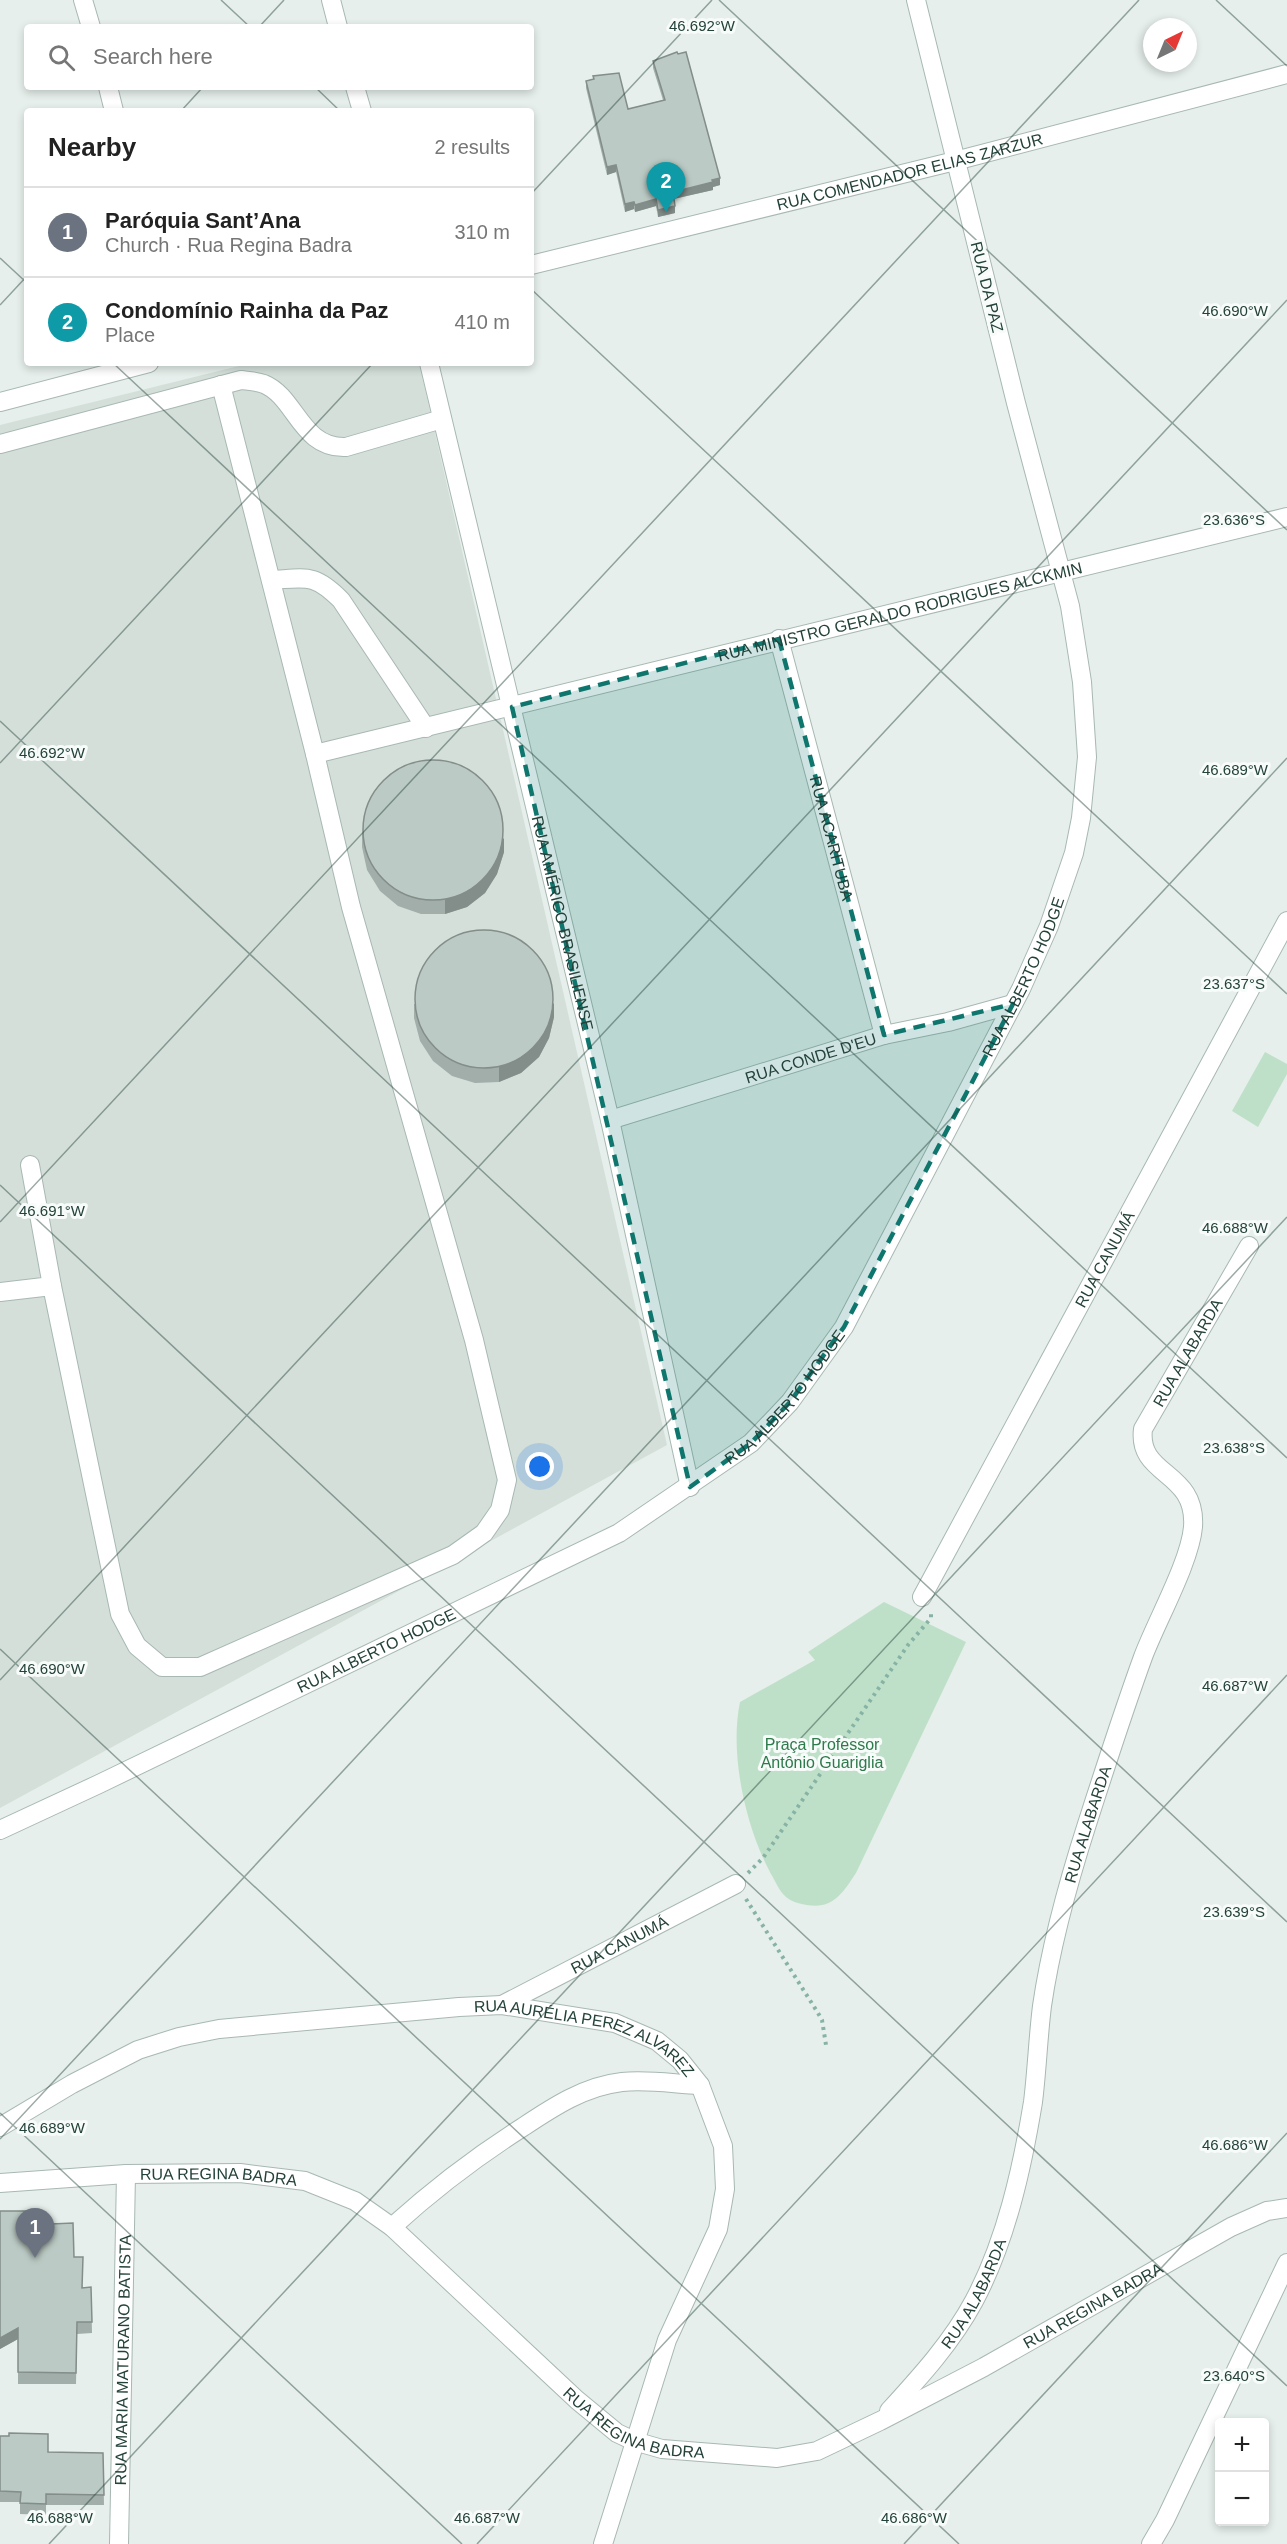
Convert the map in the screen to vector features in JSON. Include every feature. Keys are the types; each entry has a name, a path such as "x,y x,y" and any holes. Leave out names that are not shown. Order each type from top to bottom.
{"street":[{"path":"83,0 90,24"},
{"path":"331,0 337,24"},
{"name":"RUA DA PAZ","path":"916,0 955,161 1062,573"},
{"name":"RUA COMENDADOR ELIAS ZARZUR","path":"534,264 955,161 1287,74"},
{"path":"109,90 113,108"},
{"path":"356,90 361,108"},
{"path":"0,402 138,366"},
{"name":"RUA AMÉRICO BRASILIENSE","path":"430,366 610,1120 690,1486"},
{"path":"0,444 241,380 266,384 280,396 307,430 324,443 335,447 346,447 442,419"},
{"path":"30,1165 52,1286 120,1614 137,1646 162,1667 200,1667 453,1555 484,1533 500,1510 507,1480 474,1340 351,907 315,754 221,385"},
{"name":"RUA MINISTRO GERALDO RODRIGUES ALCKMIN","path":"315,754 779,639 1062,573 1287,517"},
{"name":"RUA ALBERTO HODGE","path":"0,1830 619,1533 752,1443 790,1402 844,1327 1013,1004 1066,883 1081,818 1087,757 1082,682 1070,606 1062,573"},
{"path":"271,579 307,578 324,583 341,600 426,728"},
{"name":"RUA ACARITUBA","path":"779,639 884,1035"},
{"name":"RUA CANUMÁ","path":"922,1597 1287,921"},
{"name":"RUA CONDE D'EU","path":"610,1120 884,1035 948,1022 1013,1004"},
{"name":"RUA ALABARDA","path":"880,2421 953,2335 975,2300 1018,2182 1033,2100 1042,2006 1067,1890 1143,1656 1183,1563 1193,1530 1193,1508 1186,1493 1176,1480 1144,1453 1143,1429 1249,1246"},
{"path":"0,1292 52,1286"},
{"name":"RUA CANUMÁ","path":"502,2005 736,1884"},
{"name":"RUA AURÉLIA PEREZ ALVAREZ","path":"0,2127 81,2079 138,2050 179,2037 219,2029 502,2005 615,2023 657,2041 680,2061 700,2085 723,2146 725,2188 718,2229 667,2340 603,2544"},
{"path":"392,2227 439,2184 489,2148 564,2100 596,2087 623,2082 700,2085"},
{"name":"RUA REGINA BADRA","path":"0,2183 126,2174 240,2173 305,2181 355,2201 392,2227 601,2422 617,2433 662,2450 777,2458 817,2451 880,2421 984,2367 1231,2227 1267,2211 1287,2208"},
{"name":"RUA MARIA MATURANO BATISTA","path":"119,2544 126,2174"},
{"path":"1151,2544 1165,2520 1287,2263"}],"path":[{"path":"736,1884 763,1858 908,1645 931,1618"},
{"path":"757,1915 822,2020 826,2045"}],"highlighted area":[{"path":"779,639 884,1035 1013,1004 844,1327 790,1402 751,1443 690,1487 512,707"}],"shaded area":[{"path":"239,366 420,366 667,1445 0,1808 0,425"}],"green space":[{"path":"1265,1052 1287,1064 1287,1074 1258,1127 1232,1111"},
{"name":"Praça Professor Antônio Guariglia","path":"884,1602 966,1642 856,1873 837,1898 831,1902 816,1906 799,1903 781,1892 762,1856 747,1813 738,1768 737,1723 740,1702 815,1660 808,1652"}],"building":[{"path":"677,52 678,54 686,52 720,178 712,180 713,182 673,192 675,206 658,210 656,199 635,205 634,202 625,204 616,165 607,167 586,81 594,79 593,76 619,73 628,109 665,100 653,61"},
{"path":"433,760 460,765 482,781 498,803 503,830 498,857 482,879 460,895 433,900 406,895 384,879 368,857 363,830 368,803 384,781 406,765"},
{"path":"484,930 511,935 533,950 548,972 553,999 548,1026 533,1048 511,1063 484,1068 457,1063 435,1048 420,1026 415,999 420,972 435,950 457,935"},
{"path":"0,2211 28,2211 28,2225 73,2223 74,2257 83,2257 82,2288 91,2287 92,2322 77,2322 76,2373 18,2372 18,2328 0,2338"},
{"path":"9,2433 48,2434 48,2452 103,2453 104,2495 46,2494 46,2504 20,2503 21,2492 0,2491 0,2436 9,2436"}],"place":[{"name":"Condomínio Rainha da Paz","path":"666,212"},
{"name":"Paróquia Sant’Ana","path":"35,2258"}]}
